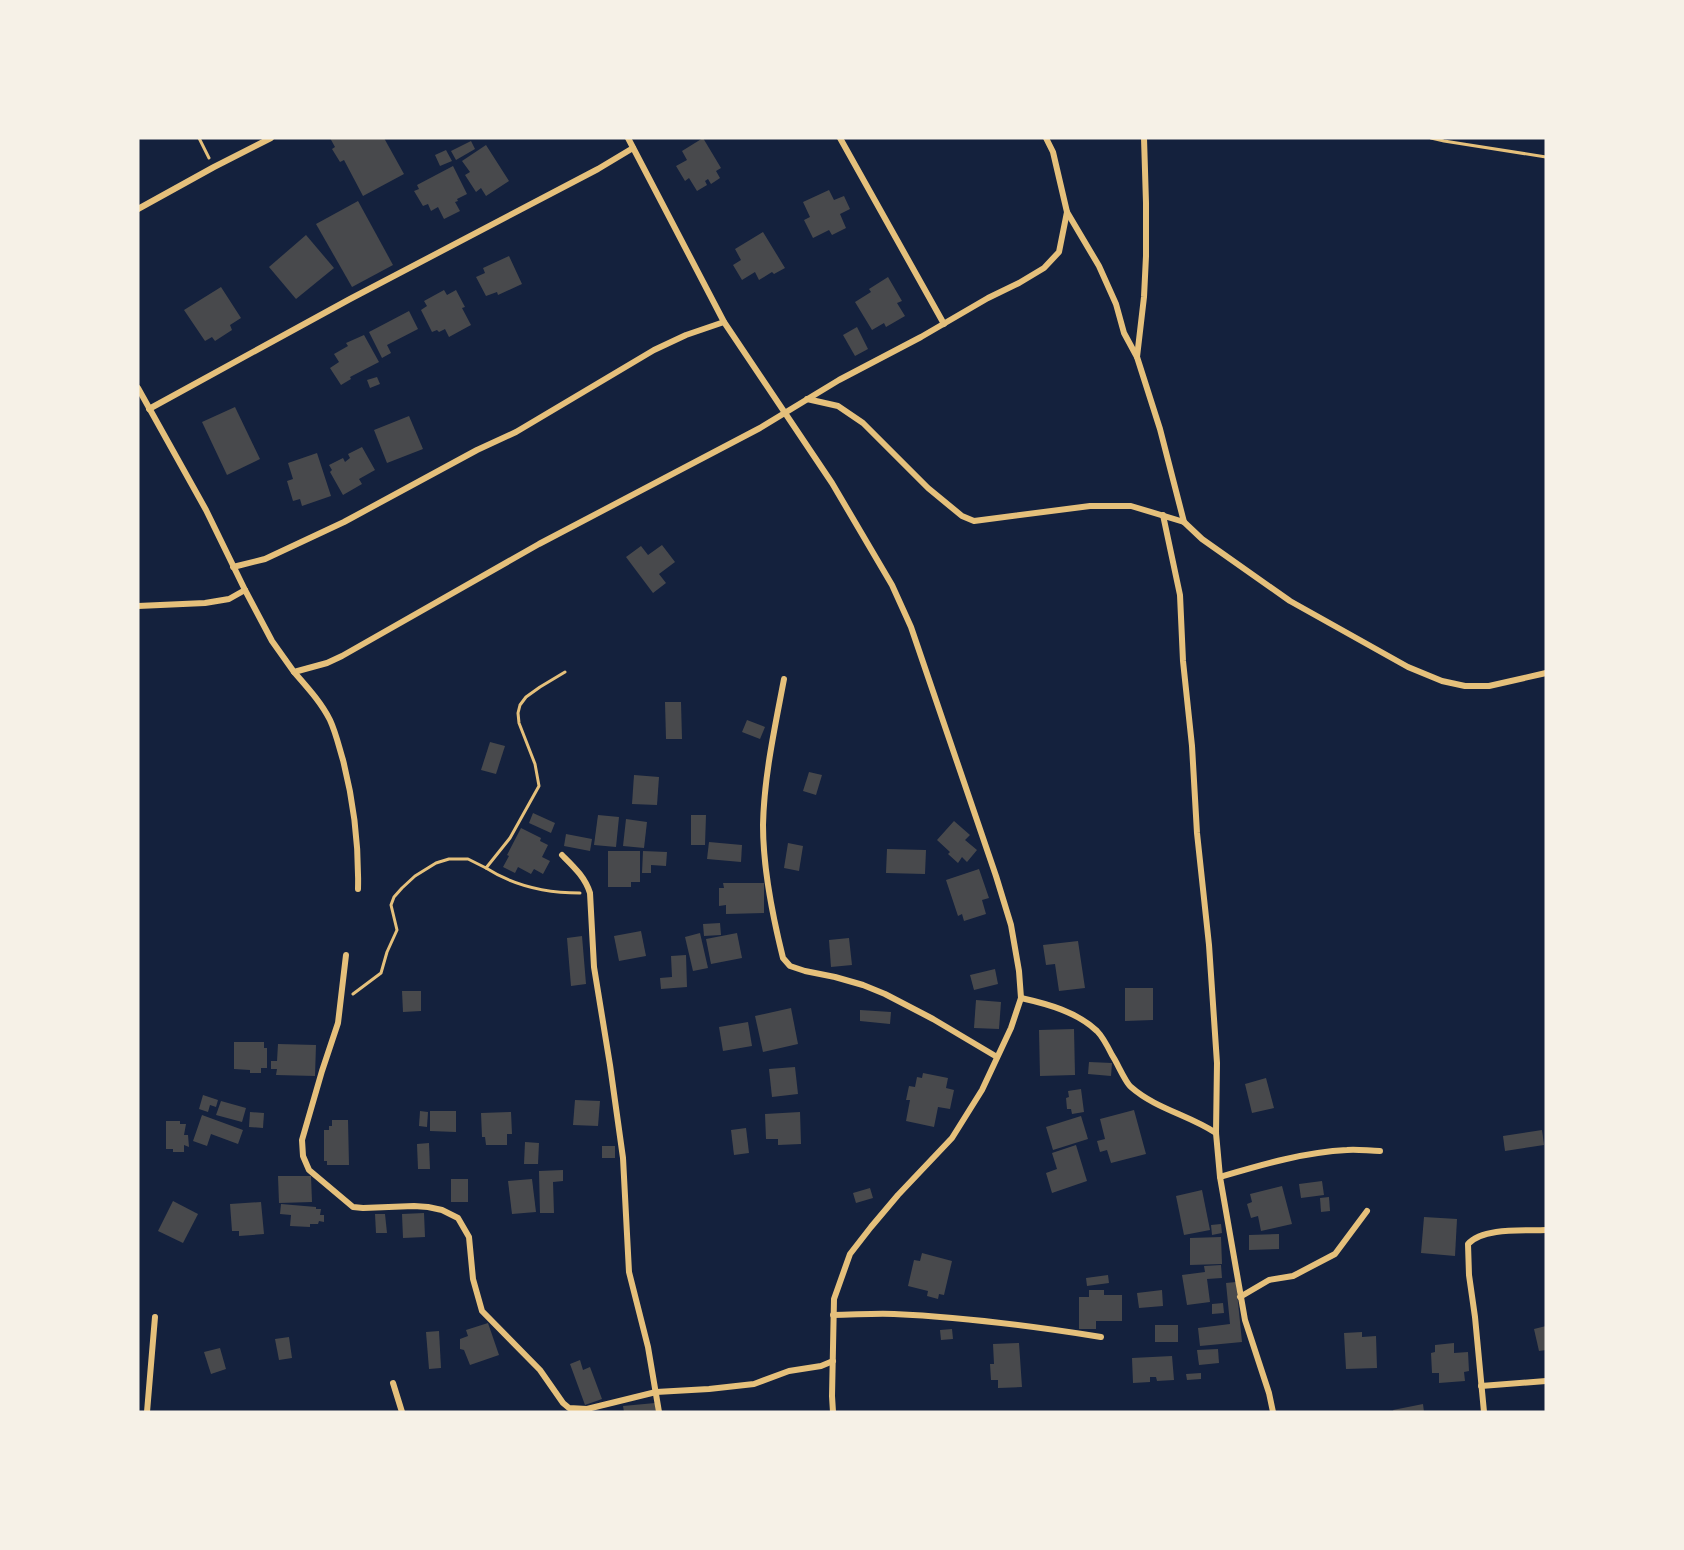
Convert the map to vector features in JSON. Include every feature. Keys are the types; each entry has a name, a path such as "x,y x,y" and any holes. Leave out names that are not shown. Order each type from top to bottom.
{"street":[{"path":"138,209 271,138"},
{"path":"628,138 724,322 832,483 892,585 911,627 1011,925 1022,998 1011,1028 982,1090 952,1138 898,1195 850,1254 834,1299 833,1412"},
{"path":"840,138 944,324"},
{"path":"1046,138 1053,152 1067,212 1098,266 1116,304 1124,333 1137,357 1160,429 1184,522"},
{"path":"1137,357 1145,276 1144,138"},
{"path":"149,409 350,299 598,169 633,148"},
{"path":"294,672 327,663 342,656 539,543 760,428 807,399 1044,268 1059,252 1067,212"},
{"path":"233,567 265,559 344,522 457,460 516,432 654,350 686,335 724,322"},
{"path":"138,388 206,510 272,640 294,672 313,694 330,721 349,782 355,815 358,889"},
{"path":"807,399 838,406 863,423 928,488 962,516 974,521 1090,506 1131,506 1184,522 1202,538 1290,600 1408,667 1442,681 1465,686 1489,686 1546,673"},
{"path":"1163,515 1180,595 1197,833 1209,945 1216,1052 1216,1133 1220,1177 1240,1297 1273,1412"},
{"path":"138,606 205,603 229,599 245,590"},
{"path":"784,679 767,773 763,827 769,885 783,958 790,966 805,972 835,977 885,994 933,1019 997,1058"},
{"path":"562,855 581,875 590,893 594,967 623,1158 629,1272 648,1347 659,1412"},
{"path":"345,955 338,1023 318,1082 303,1140 303,1156 309,1170 353,1207 428,1207 442,1210 458,1218 469,1237 473,1279 482,1311 540,1370 569,1408 587,1409 656,1392 754,1384 789,1371 821,1366 833,1361"},
{"path":"1022,998 1050,1005 1077,1017 1098,1032 1129,1085 1173,1113 1200,1122 1216,1133"},
{"path":"1220,1177 1258,1166 1316,1154 1347,1150 1380,1151"},
{"path":"1240,1297 1269,1280 1293,1276 1335,1254 1367,1211"},
{"path":"1484,1412 1469,1275 1468,1244 1478,1237 1496,1232 1546,1230"},
{"path":"833,1315 892,1314 983,1321 1030,1325 1101,1337"},
{"path":"147,1412 154,1317"},
{"path":"1481,1386 1546,1381"},
{"path":"393,1383 402,1412"}],"path":[{"path":"199,138 214,167"},
{"path":"1431,138 1546,157"},
{"path":"486,868 510,838 539,786 535,764 519,723 520,705 526,697 565,672"},
{"path":"340,1004 381,973 397,930 391,905 394,897 415,876 436,863 449,859 468,859 502,878 532,888 590,893"}],"building":[{"path":"330,138 384,138 404,174 363,196 344,160 340,162 332,149 335,147"},
{"path":"703,138 721,168 716,171 720,178 711,184 708,179 705,181 707,185 697,191 689,178 685,181 676,166 687,160 682,151"},
{"path":"471,141 475,149 456,160 451,151"},
{"path":"486,145 509,181 486,196 481,188 476,192 465,175 470,172 462,161"},
{"path":"446,150 452,161 440,166 435,155"},
{"path":"453,166 467,194 455,202 460,211 444,219 438,207 431,211 428,204 423,206 414,191 419,189 417,185"},
{"path":"829,190 834,200 844,196 850,209 840,214 846,228 832,235 829,230 813,238 804,220 810,217 803,202"},
{"path":"358,201 393,265 352,287 316,224"},
{"path":"763,232 785,268 774,274 772,272 759,280 755,272 742,280 733,265 741,260 735,249"},
{"path":"306,235 334,268 296,299 269,267"},
{"path":"509,256 522,284 498,295 497,292 486,296 476,277 485,273 483,268"},
{"path":"888,277 902,301 897,303 905,316 886,327 884,323 872,330 855,302 871,292 869,289"},
{"path":"221,287 241,318 230,325 232,330 215,341 212,337 205,341 184,310"},
{"path":"444,290 447,295 456,290 471,325 449,337 445,329 432,332 421,310 427,306 424,301"},
{"path":"409,311 418,329 387,345 391,353 382,358 369,332"},
{"path":"857,327 868,349 855,356 843,335"},
{"path":"364,335 379,362 350,377 351,379 341,385 330,368 339,362 334,354 348,346 346,343"},
{"path":"377,377 380,384 370,388 367,380"},
{"path":"235,407 260,459 227,475 202,422"},
{"path":"409,416 423,449 387,463 374,430"},
{"path":"362,447 375,470 359,479 362,484 343,495 330,472 332,470 329,465 343,458 345,462 350,458 348,454"},
{"path":"317,453 331,496 302,506 300,499 293,501 287,481 293,479 288,463"},
{"path":"662,545 675,562 659,574 666,583 653,593 626,557 641,546 648,555"},
{"path":"665,702 681,702 682,739 666,739"},
{"path":"747,720 765,727 760,739 742,732"},
{"path":"490,742 505,746 496,774 481,770"},
{"path":"809,772 822,775 816,795 803,791"},
{"path":"634,775 659,777 657,805 632,804"},
{"path":"533,813 555,823 551,833 529,823"},
{"path":"598,815 619,817 616,847 594,845"},
{"path":"691,815 706,815 705,845 691,845"},
{"path":"626,819 647,822 644,848 623,846"},
{"path":"954,821 970,835 965,840 977,850 967,862 962,857 958,863 937,840"},
{"path":"521,828 541,838 540,841 548,845 542,857 550,861 543,874 534,869 531,874 518,867 515,873 503,867"},
{"path":"566,834 592,839 590,851 564,846"},
{"path":"709,842 742,845 741,862 707,859"},
{"path":"788,843 803,846 799,871 784,868"},
{"path":"887,849 926,850 925,874 886,873"},
{"path":"608,851 640,851 640,882 631,882 631,887 608,887"},
{"path":"643,851 667,852 666,866 651,865 651,873 642,873"},
{"path":"979,869 989,898 982,900 986,914 964,921 962,914 958,916 946,880"},
{"path":"723,883 764,883 764,913 726,914 726,905 719,906 719,888 724,888"},
{"path":"720,923 721,935 704,936 703,924"},
{"path":"641,931 646,956 619,961 614,936"},
{"path":"700,933 708,968 693,971 685,937"},
{"path":"737,933 742,958 711,964 706,939"},
{"path":"582,936 586,984 571,986 567,938"},
{"path":"849,938 852,965 831,967 829,940"},
{"path":"1078,941 1085,988 1059,991 1055,964 1046,965 1043,945"},
{"path":"686,955 687,987 661,989 660,978 672,977 671,956"},
{"path":"995,969 998,984 974,990 970,975"},
{"path":"1125,988 1153,988 1153,1020 1125,1021"},
{"path":"402,991 421,991 421,1011 403,1012"},
{"path":"976,1000 1001,1002 999,1029 974,1028"},
{"path":"791,1008 798,1044 763,1052 755,1016"},
{"path":"860,1010 891,1012 890,1024 860,1021"},
{"path":"748,1022 752,1046 723,1051 719,1027"},
{"path":"1074,1029 1075,1075 1040,1076 1039,1030"},
{"path":"234,1042 264,1042 264,1048 267,1048 267,1068 261,1068 261,1073 234,1069"},
{"path":"278,1044 316,1045 315,1076 276,1075 277,1069 271,1069 271,1061 277,1061"},
{"path":"1089,1062 1112,1063 1111,1076 1088,1074"},
{"path":"795,1067 798,1094 772,1097 769,1069"},
{"path":"923,1073 948,1078 946,1088 954,1090 950,1109 938,1107 934,1127 906,1121 910,1100 906,1100 909,1086 915,1087 917,1077 922,1078"},
{"path":"1266,1078 1274,1108 1252,1113 1245,1084"},
{"path":"1081,1089 1084,1112 1072,1114 1071,1109 1067,1109 1068,1091"},
{"path":"203,1095 218,1100 216,1107 210,1105 208,1112 199,1109"},
{"path":"575,1100 600,1101 598,1126 573,1125"},
{"path":"221,1101 246,1108 242,1122 216,1115"},
{"path":"1134,1110 1146,1154 1111,1163 1107,1150 1100,1152 1097,1141 1105,1139 1100,1119"},
{"path":"420,1111 428,1112 427,1127 419,1126"},
{"path":"430,1111 456,1111 456,1132 430,1131"},
{"path":"250,1112 264,1113 263,1128 249,1127"},
{"path":"511,1112 512,1134 507,1134 507,1145 486,1145 485,1137 482,1137 481,1113"},
{"path":"800,1112 801,1144 778,1145 778,1139 766,1139 765,1114"},
{"path":"202,1115 243,1130 238,1144 211,1134 207,1146 193,1141"},
{"path":"1081,1116 1088,1139 1053,1150 1046,1127"},
{"path":"332,1120 348,1120 349,1165 327,1165 327,1161 324,1161 324,1130 329,1130"},
{"path":"166,1121 180,1121 180,1124 186,1124 184,1135 188,1135 189,1147 184,1145 184,1152 173,1152 173,1149 166,1149"},
{"path":"746,1128 749,1153 734,1155 731,1130"},
{"path":"1542,1130 1544,1145 1505,1151 1503,1136"},
{"path":"525,1142 539,1143 538,1164 524,1164"},
{"path":"429,1143 430,1169 418,1169 417,1144"},
{"path":"1076,1145 1087,1181 1052,1193 1046,1173 1057,1169 1052,1153"},
{"path":"602,1146 615,1146 615,1158 602,1158"},
{"path":"563,1170 563,1181 553,1182 554,1213 540,1213 539,1171"},
{"path":"278,1176 311,1176 312,1202 279,1203"},
{"path":"451,1179 468,1179 468,1202 451,1202"},
{"path":"532,1179 536,1212 512,1214 508,1181"},
{"path":"1322,1181 1324,1195 1301,1198 1299,1184"},
{"path":"1282,1186 1292,1224 1261,1231 1258,1216 1251,1218 1247,1204 1252,1202 1250,1194"},
{"path":"870,1188 873,1198 856,1203 853,1193"},
{"path":"1202,1190 1210,1230 1184,1235 1176,1196"},
{"path":"1329,1197 1330,1211 1321,1212 1320,1198"},
{"path":"173,1201 198,1214 183,1243 158,1231"},
{"path":"261,1202 264,1234 239,1236 239,1231 232,1231 230,1204"},
{"path":"281,1204 321,1209 320,1215 324,1215 324,1222 310,1224 310,1227 290,1226 291,1215 280,1214"},
{"path":"424,1213 425,1237 403,1238 402,1214"},
{"path":"375,1214 385,1214 387,1233 376,1233"},
{"path":"1424,1217 1457,1219 1455,1256 1421,1253"},
{"path":"1221,1224 1222,1233 1212,1235 1211,1225"},
{"path":"1279,1234 1279,1249 1249,1250 1249,1235"},
{"path":"1221,1237 1222,1264 1190,1265 1190,1238"},
{"path":"922,1253 952,1261 944,1295 939,1294 938,1299 927,1296 928,1291 908,1286 914,1260 920,1261"},
{"path":"1221,1265 1222,1278 1207,1279 1210,1302 1187,1305 1182,1275 1205,1272 1204,1266"},
{"path":"1108,1275 1109,1283 1087,1286 1086,1278"},
{"path":"1236,1282 1242,1342 1200,1346 1198,1328 1230,1324 1226,1283"},
{"path":"1089,1290 1104,1290 1104,1295 1122,1295 1122,1321 1096,1321 1096,1329 1079,1329 1079,1297 1089,1297"},
{"path":"1162,1290 1163,1306 1139,1308 1137,1293"},
{"path":"1223,1303 1224,1313 1212,1314 1212,1304"},
{"path":"488,1323 499,1355 470,1365 464,1350 460,1349 460,1339 468,1336 466,1330"},
{"path":"1155,1325 1178,1325 1178,1342 1155,1342"},
{"path":"1546,1326 1546,1350 1539,1351 1534,1329"},
{"path":"952,1329 953,1339 941,1340 940,1330"},
{"path":"439,1331 441,1368 429,1369 426,1332"},
{"path":"1362,1332 1362,1337 1376,1336 1377,1368 1346,1369 1344,1333"},
{"path":"289,1337 292,1358 279,1360 275,1339"},
{"path":"1019,1343 1022,1387 998,1388 998,1380 991,1380 990,1364 994,1364 993,1344"},
{"path":"1454,1343 1454,1353 1468,1352 1469,1371 1464,1372 1465,1381 1439,1383 1439,1373 1432,1373 1431,1353 1435,1352 1435,1345"},
{"path":"220,1348 226,1369 211,1374 204,1352"},
{"path":"1218,1349 1219,1363 1199,1365 1197,1350"},
{"path":"1172,1356 1174,1380 1157,1381 1156,1377 1150,1377 1150,1382 1133,1383 1132,1358"},
{"path":"580,1360 583,1370 590,1367 602,1399 585,1405 570,1364"},
{"path":"1201,1373 1201,1379 1187,1380 1186,1374"},
{"path":"655,1403 656,1412 624,1412 623,1406"},
{"path":"1423,1404 1424,1412 1394,1412 1393,1410"}]}
